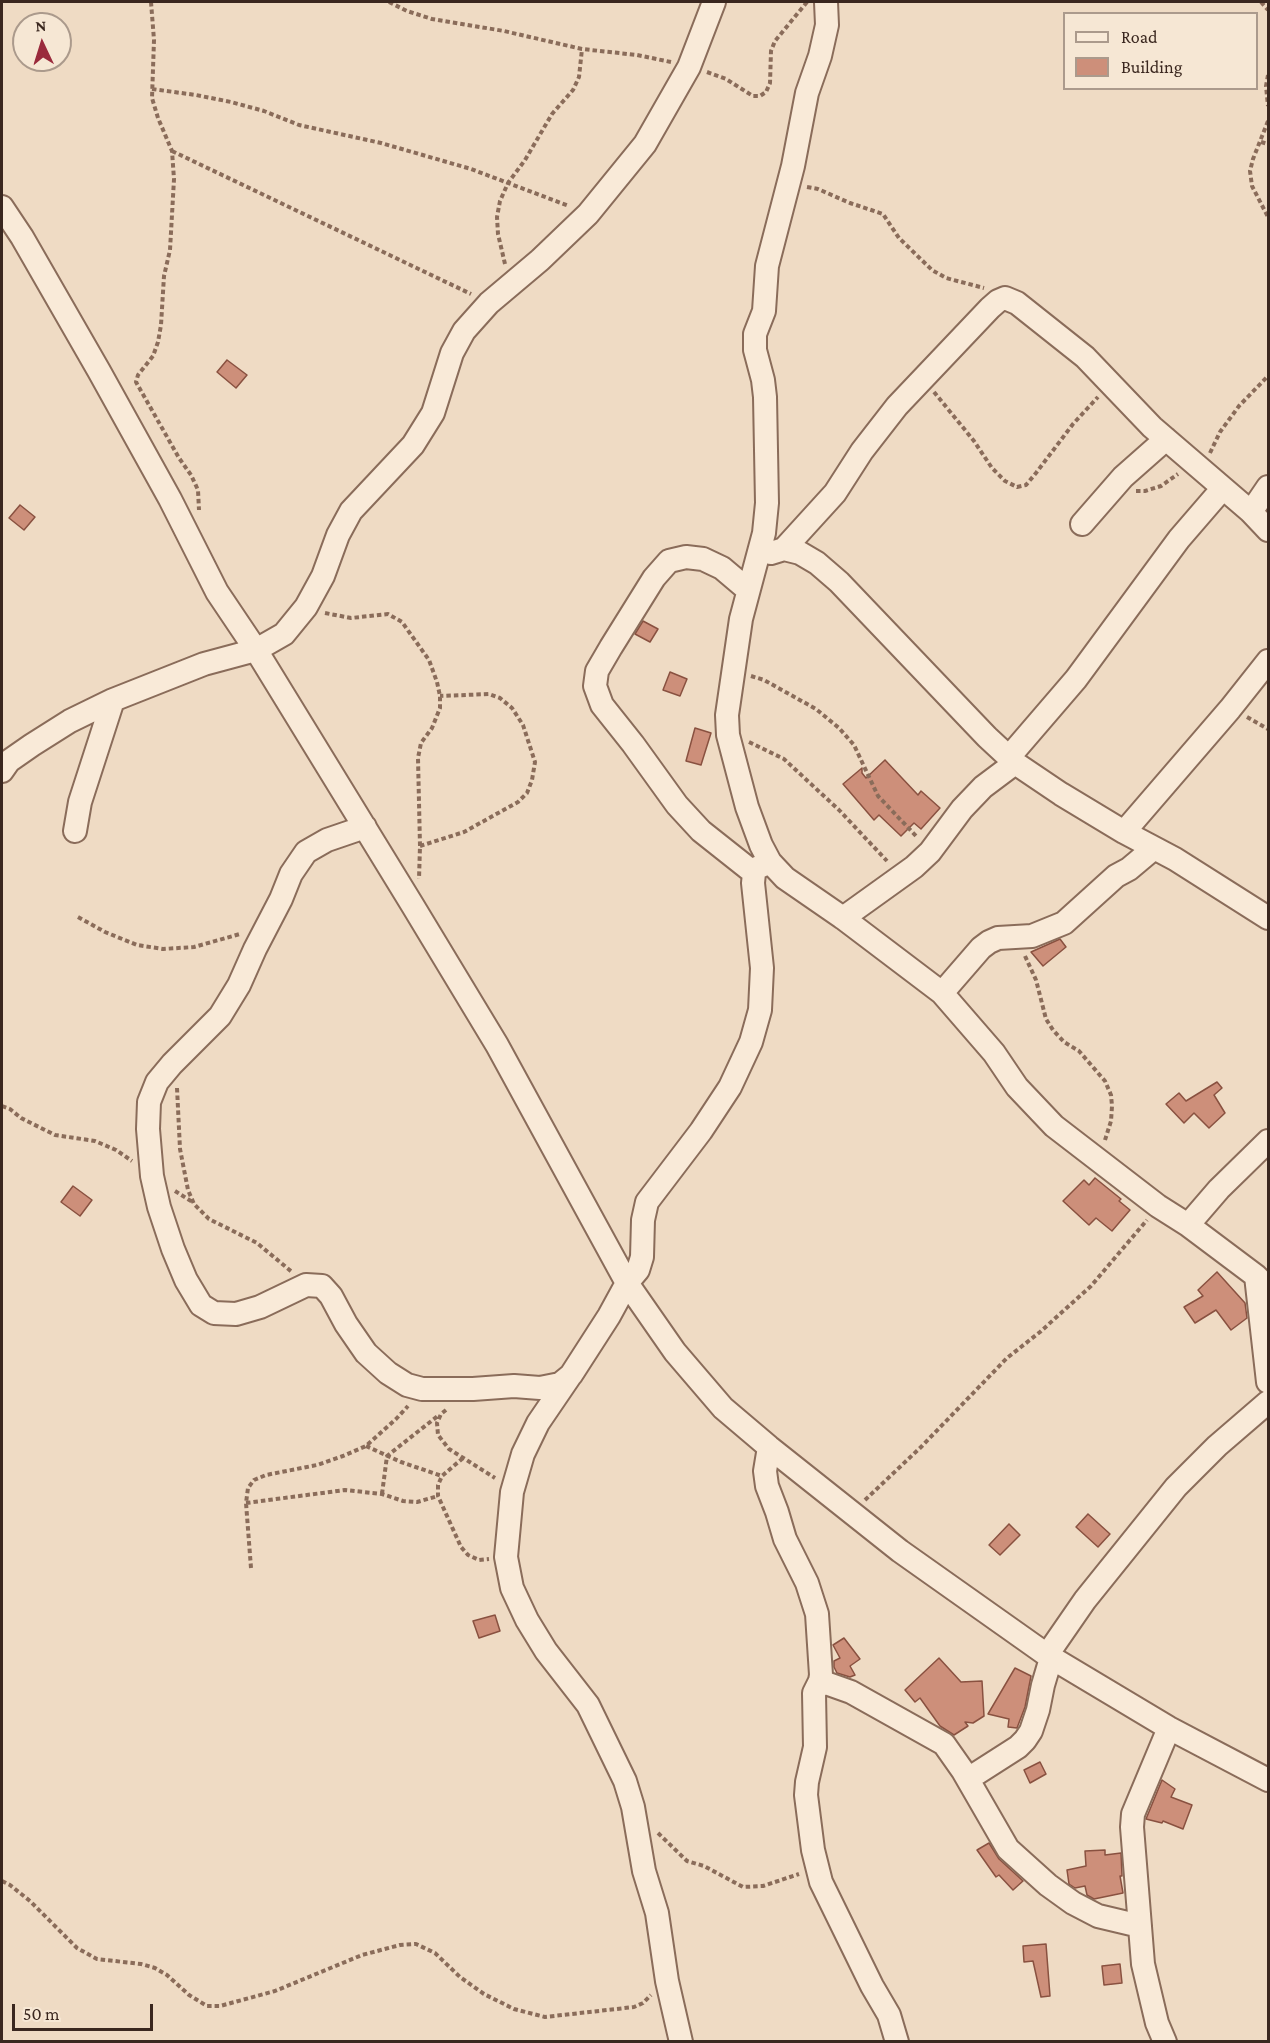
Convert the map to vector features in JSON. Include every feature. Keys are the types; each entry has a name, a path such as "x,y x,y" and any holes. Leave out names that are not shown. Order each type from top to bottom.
{"street":[{"path":"2,771 9,761 32,745 70,721 112,700 204,664 255,650 284,634 306,607 323,576 338,535 351,511 418,437 433,413 452,353 464,332 489,303 540,260 588,214 645,144 689,67 714,2"},
{"path":"681,2042 667,1981 657,1913 644,1870 633,1807 625,1780 588,1705 546,1651 527,1620 513,1588 506,1557 512,1492 523,1454 533,1434 609,1316 627,1283 638,1270 642,1257 643,1220 647,1202 701,1131 730,1088 751,1042 760,1010 762,968 753,883 762,868 761,845 747,807 728,735 727,715 741,619 764,533 767,503 768,454 765,397 755,350 755,334 764,311 767,266 788,187 807,93 825,35 826,2"},
{"path":"2,207 22,237 99,371 217,592 365,827 497,1045 627,1283 675,1352 723,1408 900,1551 1049,1657 1169,1728 1269,1780"},
{"path":"756,562 771,553 784,549 836,493 878,430 923,377 998,301 1005,298 1017,303 1085,357 1152,427 1269,530"},
{"path":"1082,524 1113,489 1166,439"},
{"path":"1251,512 1269,487"},
{"path":"843,918 901,877 930,852 962,809 1012,760 1076,679 1179,539 1223,488"},
{"path":"784,549 800,553 817,563 839,582 987,738 1012,760 1061,794 1223,888 1269,918"},
{"path":"748,590 722,568 703,559 686,557 669,561 654,578 597,671 595,686 602,705 677,805 701,831 762,868 785,878 843,918 942,993 994,1053 1017,1087 1054,1126 1262,1282 1269,1382"},
{"path":"1124,832 1269,661"},
{"path":"75,831 80,802 112,700"},
{"path":"365,827 327,840 306,852 291,874 239,985 220,1016 157,1082 149,1102 148,1129 152,1176 159,1207 173,1249 186,1280 201,1305 214,1313 236,1314 260,1307 306,1285 322,1286 331,1296 346,1324 366,1353 388,1373 407,1384 422,1389 514,1386 540,1388 560,1384 571,1375"},
{"path":"942,993 975,954 989,942 998,938 1032,936 1064,923 1116,876 1129,869 1154,848"},
{"path":"1188,1225 1220,1189 1269,1141"},
{"path":"968,1779 1018,1747 1025,1740 1031,1731 1038,1710 1049,1657 1085,1600 1141,1529 1176,1487 1217,1446 1269,1402"},
{"path":"769,1447 765,1471 767,1486 785,1539 807,1583 817,1614 820,1681 814,1693 815,1746 806,1795 817,1867 821,1882 872,1986 889,2015 897,2042"},
{"path":"820,1681 851,1692 944,1744 968,1779 1008,1849 1048,1885 1073,1903 1098,1916 1140,1926"},
{"path":"1165,2042 1156,2023 1143,1964 1133,1814 1169,1728"}],"path":[{"path":"151,2 154,40 152,89 154,107 172,151 174,179 170,250 163,289 161,325 153,356 138,375 136,382 198,490 199,518 188,535"},
{"path":"389,2 432,19 504,31 582,49 638,56 689,67 726,79 753,96 760,96 766,92 770,82 771,51 775,41 807,2"},
{"path":"1261,2 1269,10"},
{"path":"510,286 498,234 497,218 500,201 508,183 525,160 552,114 573,90 579,77 582,49"},
{"path":"1269,75 1266,86 1269,106"},
{"path":"152,89 196,95 264,111 299,125 381,143 471,169 588,214"},
{"path":"1269,122 1253,159 1251,171 1252,186 1269,217"},
{"path":"1261,142 1269,144"},
{"path":"172,151 489,303"},
{"path":"788,187 818,189 883,214 899,238 932,270 946,278 986,289 998,301"},
{"path":"1113,489 1130,492 1145,491 1161,486 1178,473 1196,465 1239,406 1269,376"},
{"path":"923,377 974,441 992,468 1005,481 1017,487 1026,485 1078,418 1112,385"},
{"path":"306,607 351,618 388,614 402,622 429,660 440,696 440,708 432,728 421,744 418,759 420,872 413,906"},
{"path":"734,669 764,680 816,709 839,728 854,745 878,796 930,852"},
{"path":"420,846 464,832 518,802 527,793 535,762 524,725 512,708 500,698 489,694 440,696"},
{"path":"728,735 759,746 784,759 839,810 901,877"},
{"path":"78,917 105,932 137,945 163,949 194,947 224,940 244,931"},
{"path":"1011,938 1027,959 1036,980 1046,1019 1053,1030 1086,1058 1105,1081 1111,1095 1111,1121 1097,1160"},
{"path":"172,1064 178,1101 180,1149 188,1190 194,1204 209,1219 257,1243 279,1259 306,1285"},
{"path":"2,1106 55,1135 95,1141 116,1150 152,1176"},
{"path":"852,1512 891,1477 1006,1358 1076,1300 1112,1262 1158,1206"},
{"path":"251,1568 246,1503 248,1488 254,1480 266,1475 318,1465 366,1446 396,1419 422,1389"},
{"path":"382,1494 387,1456 473,1389"},
{"path":"441,1414 437,1423 438,1435 449,1449 498,1480 512,1492"},
{"path":"366,1446 442,1476"},
{"path":"463,1458 442,1476 438,1485 438,1496 461,1547 468,1555 479,1560 506,1557"},
{"path":"246,1503 345,1490 382,1494 403,1502 428,1501 438,1496"},
{"path":"633,1807 687,1861 704,1866 743,1887 763,1886 817,1867"},
{"path":"2,1881 30,1901 77,1948 97,1959 141,1964 155,1968 207,2006 220,2006 274,1991 362,1955 400,1945 416,1944 435,1953 460,1977 483,1994 514,2008 545,2017 634,2007 643,2003 667,1981"}],"building":[{"path":"227,360 247,375 236,388 217,372"},
{"path":"20,505 35,517 24,530 9,518"},
{"path":"643,621 658,629 650,642 635,634"},
{"path":"670,672 687,679 680,696 663,690"},
{"path":"695,728 711,733 701,765 686,761"},
{"path":"885,760 918,795 921,791 940,808 921,829 914,823 901,836 879,815 874,820 843,784 862,768 862,773 866,778"},
{"path":"1060,939 1066,947 1043,966 1031,952"},
{"path":"1217,1082 1222,1088 1214,1095 1225,1113 1209,1128 1194,1113 1184,1123 1166,1104 1179,1093 1186,1101"},
{"path":"1095,1178 1121,1199 1119,1201 1130,1210 1112,1231 1096,1218 1089,1225 1063,1201 1084,1180 1089,1185"},
{"path":"73,1186 92,1200 80,1216 61,1202"},
{"path":"1217,1272 1245,1303 1247,1318 1231,1330 1216,1310 1195,1323 1184,1307 1203,1296 1198,1290"},
{"path":"1088,1514 1110,1534 1098,1547 1076,1527"},
{"path":"1009,1524 1020,1535 1000,1555 989,1545"},
{"path":"495,1615 500,1631 479,1638 473,1621"},
{"path":"844,1638 860,1659 850,1666 855,1675 850,1677 837,1673 834,1667 834,1661 840,1658 833,1645"},
{"path":"939,1658 961,1682 982,1681 984,1716 973,1723 965,1722 968,1726 954,1735 940,1726 920,1698 915,1702 905,1690"},
{"path":"1015,1668 1031,1676 1025,1707 1017,1728 1008,1727 1009,1719 988,1714"},
{"path":"1040,1762 1046,1774 1030,1783 1024,1770"},
{"path":"1162,1780 1175,1789 1171,1797 1192,1805 1183,1829 1163,1821 1162,1823 1146,1819"},
{"path":"989,1843 999,1859 1023,1881 1013,1890 999,1875 996,1877 977,1850"},
{"path":"1105,1850 1105,1855 1121,1853 1122,1876 1120,1876 1123,1893 1094,1899 1087,1895 1085,1886 1075,1888 1069,1884 1067,1870 1086,1866 1085,1851"},
{"path":"1046,1944 1050,1996 1041,1997 1033,1961 1024,1962 1023,1946"},
{"path":"1120,1964 1122,1983 1104,1985 1102,1966"}]}
